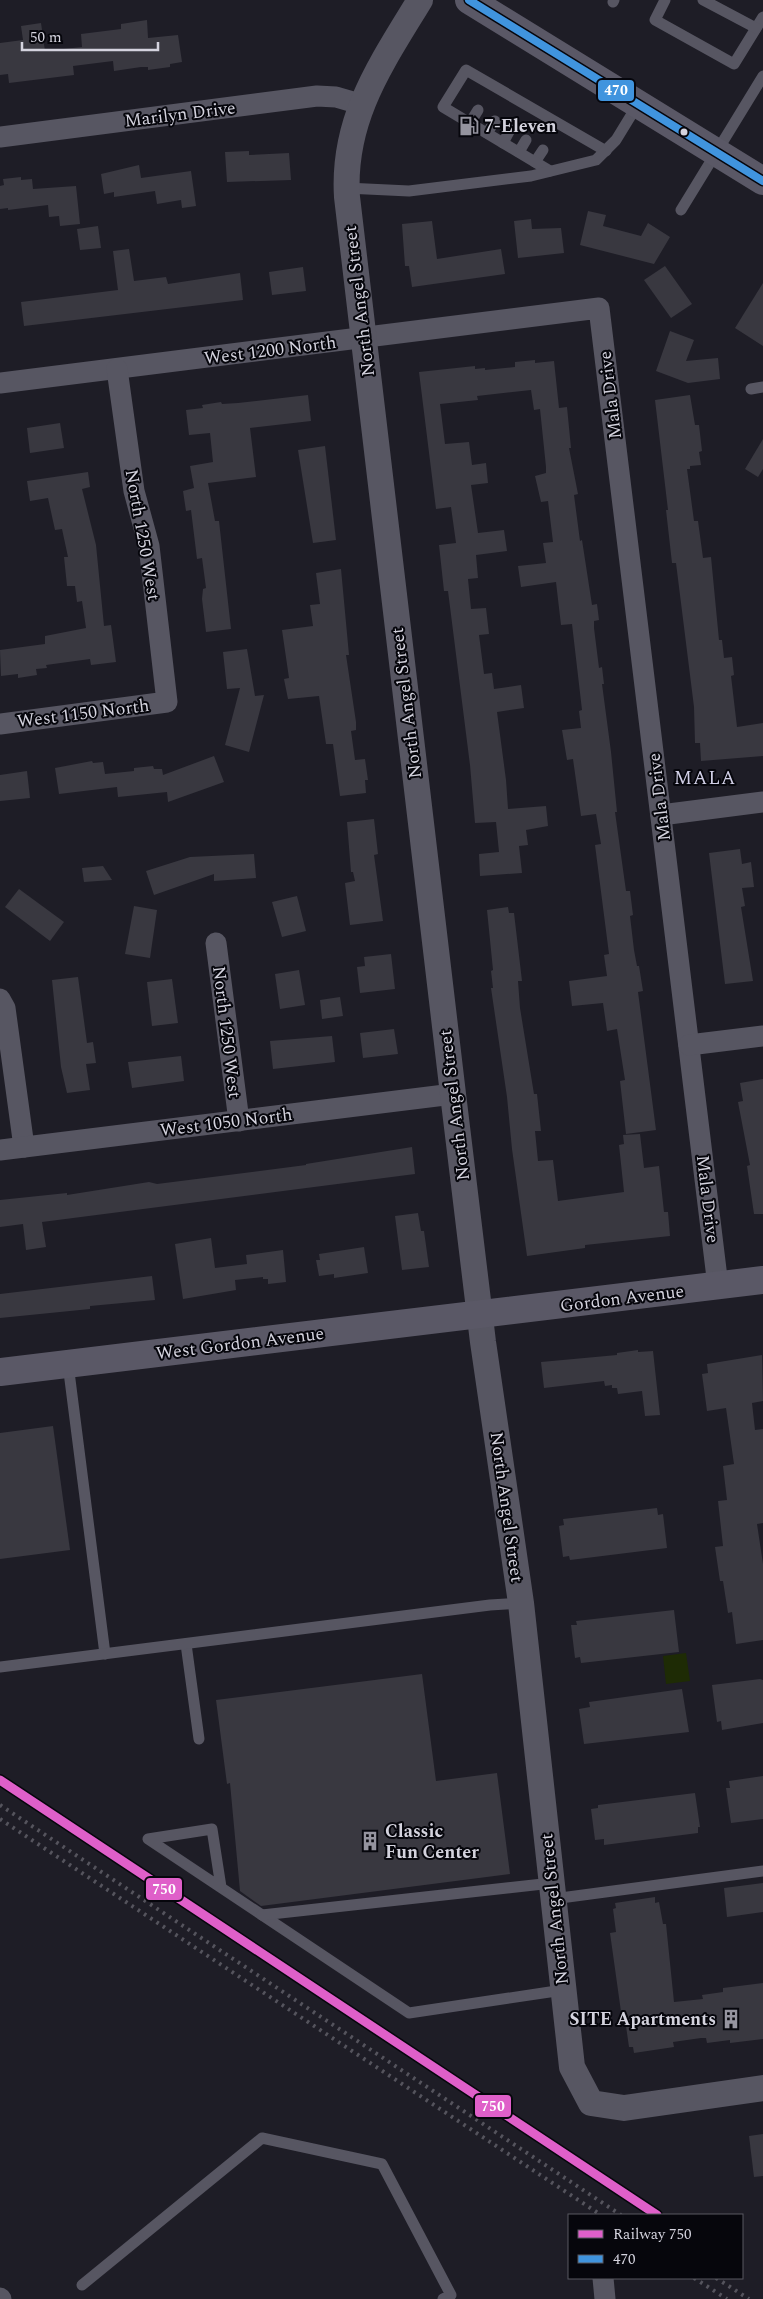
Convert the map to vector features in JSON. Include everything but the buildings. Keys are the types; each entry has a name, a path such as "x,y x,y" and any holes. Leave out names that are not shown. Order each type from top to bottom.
{"main road":[{"path":"469,0 763,181"},
{"name":"Gordon Avenue","path":"480,1315 763,1280"},
{"name":"West Gordon Avenue","path":"0,1372 480,1315"}],"street":[{"name":"North Angel Street","path":"420,0 360,104 349,144 346,188 480,1315 521,1603 572,2067 591,2103 624,2108 763,2088"},
{"name":"Marilyn Drive","path":"0,137 317,96 336,97 360,104"},
{"name":"West 1200 North","path":"0,383 600,308"},
{"name":"Mala Drive","path":"600,308 718,1286"},
{"name":"North 1250 West","path":"117,369 134,491 149,546 167,702"},
{"name":"West 1150 North","path":"0,724 167,702"},
{"path":"662,815 763,802"},
{"name":"North 1250 West","path":"216,943 239,1121"},
{"path":"0,999 5,1008 24,1147"},
{"path":"689,1045 763,1036"},
{"name":"West 1050 North","path":"0,1150 453,1094"},
{"path":"603,2279 605,2299"}],"lane":[{"path":"664,0 655,20 734,64 761,20 709,1"},
{"path":"550,171 443,106 466,70 490,90 508,101 540,119 560,124 606,151"},
{"path":"682,210 763,76"},
{"path":"346,188 409,191 531,176 596,160 616,140 638,104"},
{"path":"470,123 478,110"},
{"path":"487,133 495,121"},
{"path":"553,135 560,124"},
{"path":"503,143 510,130"},
{"path":"519,152 526,140"},
{"path":"535,162 543,150"},
{"path":"751,389 763,387"},
{"path":"68,1364 105,1654"},
{"path":"0,1667 490,1605 521,1603"},
{"path":"186,1644 199,1739"},
{"path":"220,1888 212,1829 148,1839 220,1888 409,2013 563,1990"},
{"path":"262,1915 552,1891 763,1870"},
{"path":"82,2285 262,2138 382,2164 451,2295 443,2299"}],"green space":[{"path":"686,1653 690,1681 666,1684 663,1656"}],"railway":[{"path":"0,1805 619,2214"},
{"path":"0,1819 599,2214"},
{"path":"696,2279 727,2299"},
{"path":"718,2279 749,2299"}],"rail line":[{"name":"750","path":"0,1780 655,2214"}],"transit line":[{"name":"470","path":"469,0 763,181"}],"place":[{"name":"7-Eleven","path":"469,126"},
{"name":"Classic Fun Center","path":"370,1841"},
{"name":"SITE Apartments","path":"731,2019"}],"district":[{"name":"MALA","path":"705,777"}]}
